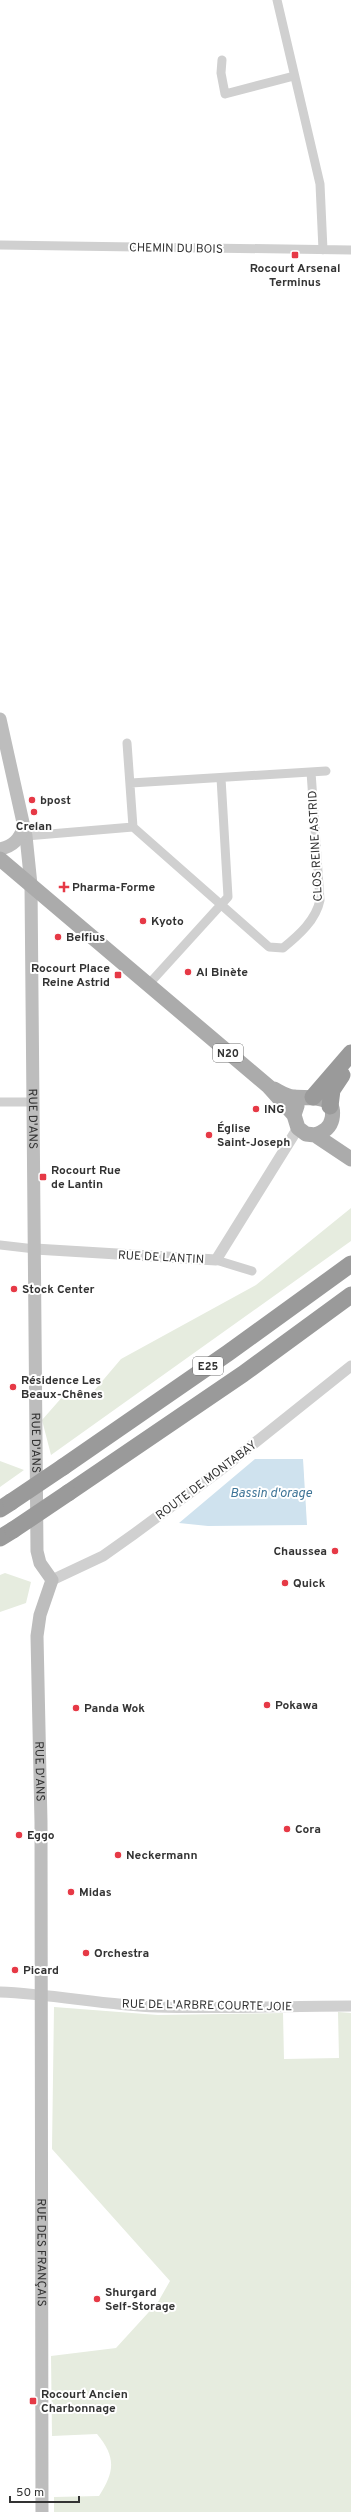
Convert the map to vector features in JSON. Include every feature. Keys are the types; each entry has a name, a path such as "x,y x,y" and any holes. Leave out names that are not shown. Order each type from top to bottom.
{"highway":[{"path":"311,1097 351,1053"},
{"path":"330,1106 332,1090 351,1065"},
{"name":"E25","path":"6,1506 228,1353 351,1264"},
{"name":"E25","path":"6,1534 243,1374 351,1295"}],"main road":[{"name":"RUE D'ANS","path":"0,719 25,831 31,885 32,913 37,1551 40,1563 52,1580 37,1626 41,1993"},
{"path":"0,849 11,846 25,831"},
{"name":"N20","path":"0,859 268,1086 306,1134 316,1135 349,1157"},
{"path":"32,913 37,909 56,907"},
{"name":"N20","path":"268,1086 293,1097 323,1099 330,1106"},
{"path":"296,1122 298,1104 311,1097"},
{"path":"316,1135 329,1127 332,1117 330,1106"},
{"name":"N20","path":"329,1127 349,1157"},
{"name":"RUE DES FRANÇAIS","path":"41,1993 42,2512"}],"street":[{"path":"277,0 320,184 323,250"},
{"path":"222,60 221,73 225,94 294,76"},
{"name":"CHEMIN DU BOIS","path":"0,245 351,250"},
{"path":"25,831 133,827 128,743"},
{"path":"131,783 326,771"},
{"name":"CLOS REINE ASTRID","path":"133,827 268,947 283,948 296,938 318,912 320,900 311,772"},
{"path":"148,985 228,897 221,778"},
{"path":"0,1102 34,1102"},
{"name":"RUE DE LANTIN","path":"0,1245 35,1249 216,1260 296,1122"},
{"path":"216,1260 252,1271"},
{"name":"ROUTE DE MONTABAY","path":"52,1580 103,1556 134,1534 222,1469 351,1366"},
{"name":"RUE DE L'ARBRE COURTE JOIE","path":"0,1992 41,1993 108,2004 156,2007 351,2006"}],"shaded area":[{"path":"351,1208 351,1241 51,1455 42,1420 64,1395 93,1392 121,1359 256,1285"},
{"path":"0,1461 24,1470 0,1487"},
{"path":"5,1573 31,1582 26,1603 0,1612 0,1575"},
{"path":"54,2007 158,2015 283,2013 284,2059 339,2058 338,2012 351,2013 351,2512 54,2512 54,2497 99,2496 108,2479 111,2464 108,2450 97,2434 52,2436 51,2356 116,2348 158,2302 170,2281 52,2149"}],"water":[{"name":"Bassin d'orage","path":"255,1459 303,1459 307,1525 208,1526 179,1523"}],"place":[{"name":"Rocourt Arsenal Terminus","path":"295,255"},
{"name":"bpost","path":"32,800"},
{"name":"Crelan","path":"34,812"},
{"name":"Pharma-Forme","path":"64,887"},
{"name":"Kyoto","path":"143,921"},
{"name":"Belfius","path":"58,937"},
{"name":"Al Binète","path":"188,972"},
{"name":"Rocourt Place Reine Astrid","path":"118,975"},
{"name":"ING","path":"256,1109"},
{"name":"Église Saint-Joseph","path":"209,1135"},
{"name":"Rocourt Rue de Lantin","path":"43,1177"},
{"name":"Stock Center","path":"14,1289"},
{"name":"Résidence Les Beaux-Chênes","path":"13,1387"},
{"name":"Chaussea","path":"335,1551"},
{"name":"Quick","path":"285,1583"},
{"name":"Pokawa","path":"267,1705"},
{"name":"Panda Wok","path":"76,1708"},
{"name":"Cora","path":"287,1829"},
{"name":"Eggo","path":"19,1835"},
{"name":"Neckermann","path":"118,1855"},
{"name":"Midas","path":"71,1892"},
{"name":"Orchestra","path":"86,1953"},
{"name":"Picard","path":"15,1970"},
{"name":"Shurgard Self-Storage","path":"97,2299"},
{"name":"Rocourt Ancien Charbonnage","path":"33,2401"}]}
